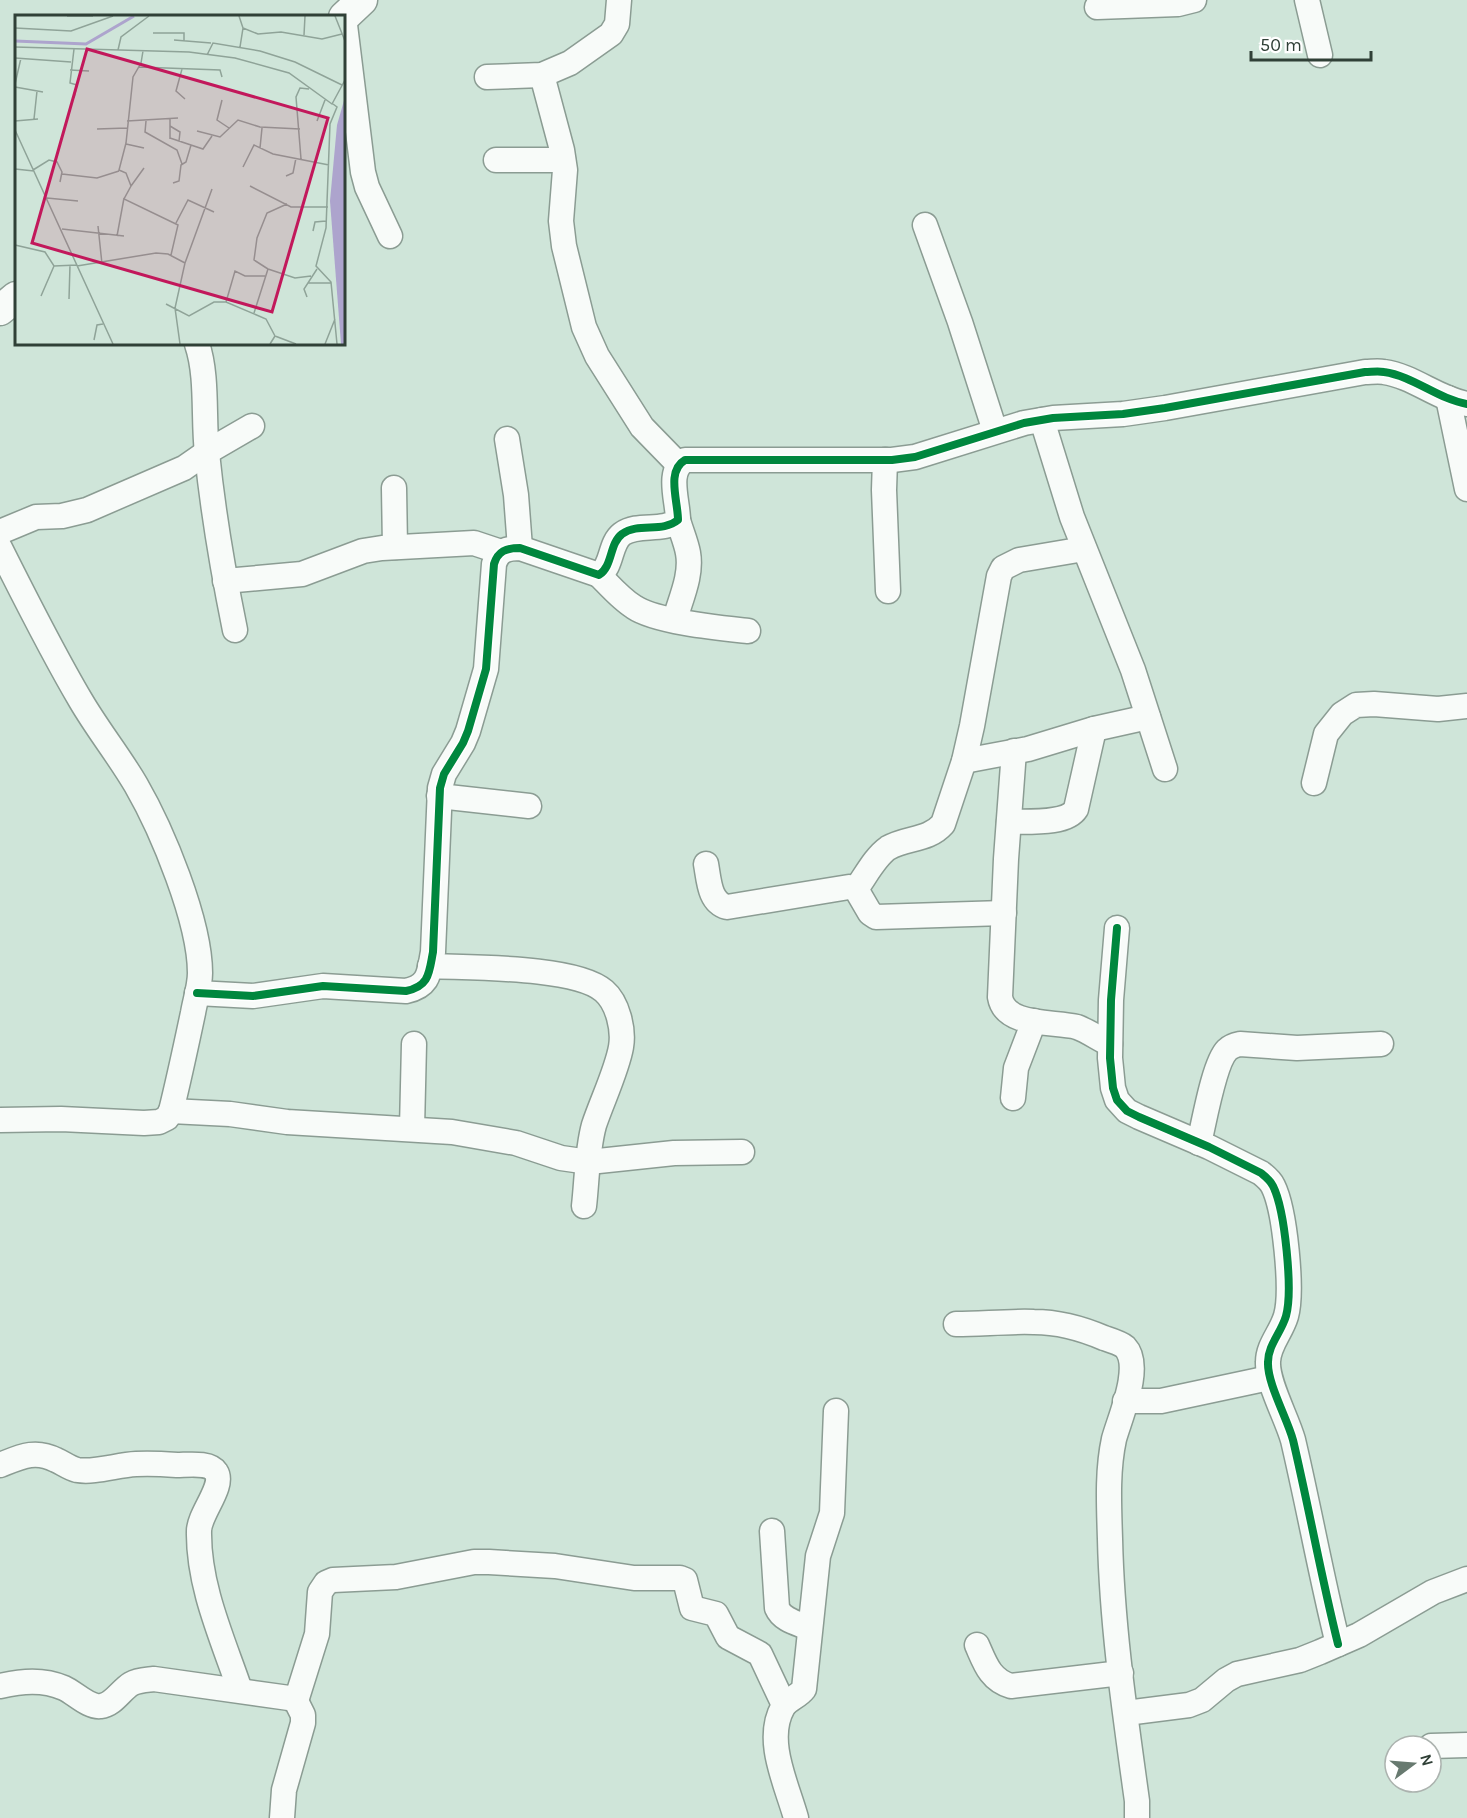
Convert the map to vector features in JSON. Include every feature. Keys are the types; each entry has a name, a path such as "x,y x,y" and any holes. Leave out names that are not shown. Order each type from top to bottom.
{"main road":[{"path":"345,16 362,0"},
{"path":"0,310 15,298"}],"street":[{"path":"487,77 543,75 570,63 611,34 617,24 619,0"},
{"path":"1097,7 1178,4 1194,0"},
{"path":"1307,0 1320,55"},
{"path":"345,25 363,172 367,187 390,237"},
{"path":"543,75 565,170 561,221 564,246 584,327 597,356 642,427 678,464"},
{"path":"496,160 563,160"},
{"path":"925,225 960,322 995,431"},
{"path":"197,345 202,374 207,452 225,581 235,630"},
{"path":"678,464 695,459 885,460 915,457 995,431 1042,420 1123,414 1365,372 1382,372 1396,375 1457,401 1467,489"},
{"path":"1042,420 1072,517 1132,670 1165,769"},
{"path":"0,532 36,517 62,516 87,510 184,468 252,426"},
{"path":"197,993 253,996 323,986 406,991 416,989 423,984 430,966 436,918 439,796 444,774 463,743 468,730 486,669 494,564 510,550 516,495 507,439"},
{"path":"885,460 888,591"},
{"path":"675,620 688,577 689,565 688,551 678,520 674,483 678,464"},
{"path":"394,488 395,547"},
{"path":"599,575 604,572 615,542 621,535 630,530 668,526 678,520"},
{"path":"225,581 302,574 363,551 474,543 510,550 599,575 635,608 649,614 717,628 748,631"},
{"path":"0,548 45,638 81,702 137,788 168,854 189,912 199,955 200,976 171,1111 167,1118 159,1122 144,1123 61,1119 0,1120"},
{"path":"856,890 885,850 897,843 926,837 937,831 943,824 964,761 992,624 999,576 1003,568 1018,560 1084,549"},
{"path":"1314,783 1326,734 1342,714 1356,705 1374,704 1438,709 1467,706"},
{"path":"964,761 1014,752 1094,729 1148,717"},
{"path":"1009,822 1055,820 1067,818 1072,814 1076,809 1094,729"},
{"path":"1014,752 1000,997 1002,1006 1012,1015 1077,1028 1110,1044"},
{"path":"439,796 529,806"},
{"path":"706,864 711,890 720,905 727,907 849,887 856,890 870,913 876,917 1004,913"},
{"path":"1117,928 1110,1044 1113,1088 1117,1100 1127,1111 1261,1173 1268,1179 1277,1196 1286,1250 1288,1301 1282,1326 1269,1352 1269,1378 1292,1437 1338,1644"},
{"path":"430,966 508,970 568,977 589,983 605,992 619,1019 621,1047 593,1127 584,1206"},
{"path":"1013,1098 1016,1068 1034,1021"},
{"path":"412,1128 414,1044"},
{"path":"1199,1143 1217,1072 1225,1052 1231,1046 1240,1044 1297,1048 1381,1044"},
{"path":"171,1111 230,1114 287,1122 452,1132 516,1143 561,1158 588,1162 674,1153 741,1152"},
{"path":"956,1324 1035,1322 1088,1331 1125,1347 1131,1357 1133,1368 1113,1446 1109,1506 1111,1569 1120,1673 1137,1802 1137,1818"},
{"path":"1125,1401 1161,1401 1269,1378"},
{"path":"796,1818 779,1758 776,1740 777,1722 784,1705 800,1695 804,1689 809,1628 819,1556 832,1513 836,1411"},
{"path":"0,1465 33,1453 77,1470 136,1464 195,1465 209,1467 216,1472 219,1480 217,1487 200,1521 200,1553 213,1612 240,1690"},
{"path":"772,1531 777,1608 785,1618 809,1628"},
{"path":"296,1701 317,1635 320,1592 326,1583 346,1579 396,1577 474,1562 489,1562 565,1568 634,1578 680,1578 685,1580 692,1608 716,1614 728,1637 760,1654 784,1705"},
{"path":"1126,1713 1189,1705 1202,1700 1237,1674 1300,1660 1359,1635 1433,1592 1467,1579"},
{"path":"977,1645 989,1672 999,1683 1011,1686 1120,1673"},
{"path":"0,1686 34,1681 47,1682 100,1707 108,1704 131,1684 153,1679 240,1690 296,1701 303,1715 303,1724 285,1790 282,1818"},
{"path":"1443,1746 1467,1745"}],"cycle path":[{"path":"197,993 253,996 323,986 406,991 424,982 429,972 433,952 440,788 444,774 468,731 486,669 494,564 503,551 520,548 599,575 607,566 615,543 622,534 629,530 665,526 678,520 674,479 679,465 685,460 892,460 915,457 1024,423 1053,418 1123,414 1165,408 1365,372 1395,374 1467,404"},
{"path":"1117,928 1111,1000 1110,1058 1113,1088 1117,1100 1127,1111 1261,1173 1272,1184 1277,1197 1287,1251 1289,1289 1286,1316 1270,1350 1269,1370 1293,1440 1338,1644"}]}
